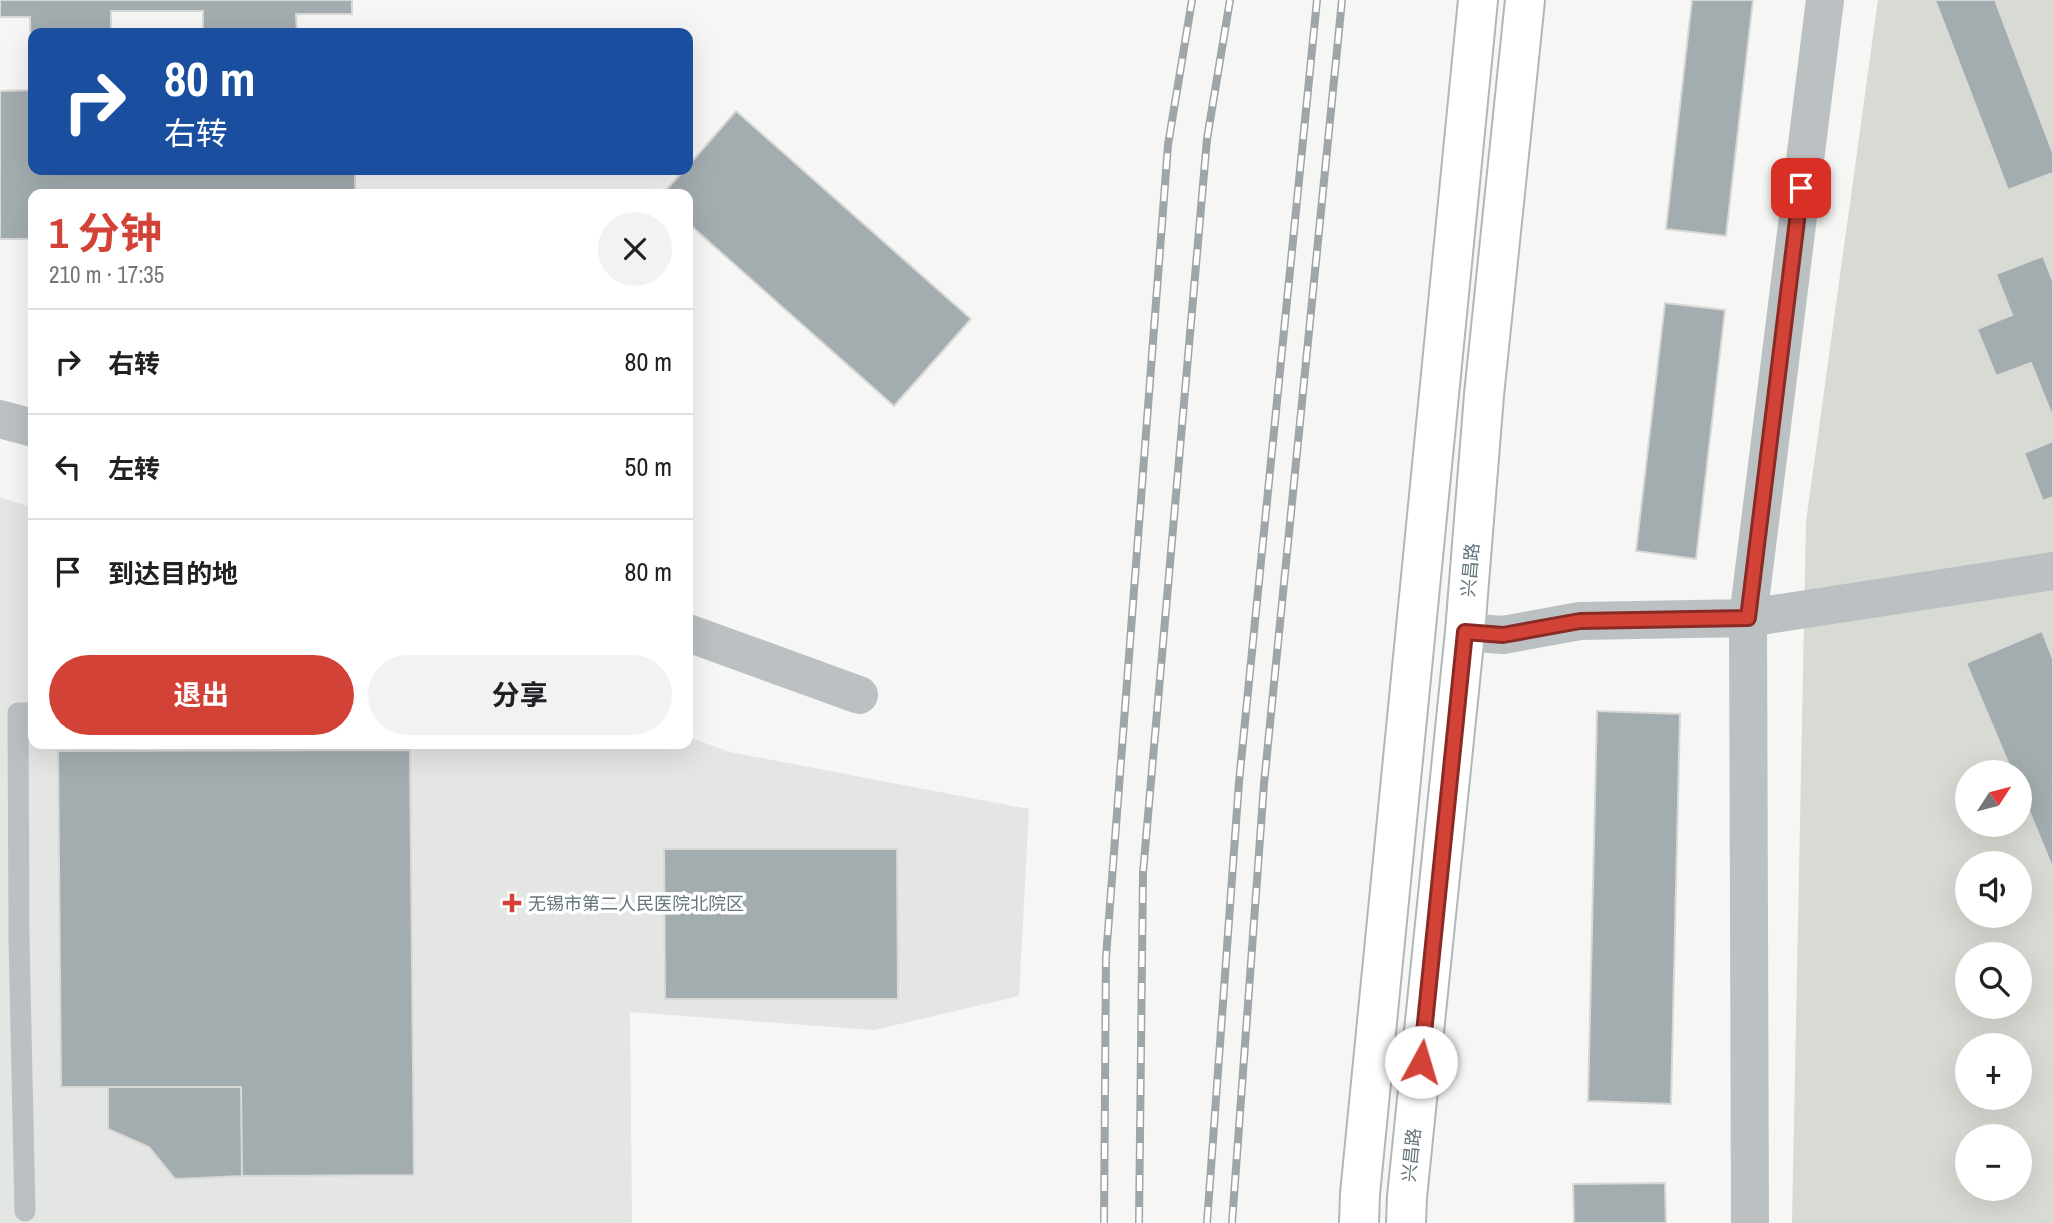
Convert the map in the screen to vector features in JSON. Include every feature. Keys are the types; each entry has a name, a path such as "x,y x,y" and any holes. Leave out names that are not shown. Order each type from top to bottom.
{"main road":[{"path":"1359,1223 1438,389 1478,0"},
{"name":"兴昌路","path":"1406,1223 1465,632 1484,395 1525,0"}],"street":[{"path":"1750,1223 1748,618 1825,0"},
{"path":"0,419 28,427"},
{"path":"1465,632 1503,635 1580,621 1748,618 2053,571"},
{"path":"693,635 859,695"}],"lane":[{"path":"25,1211 10,940 18,713 28,713"}],"shaded area":[{"path":"1878,0 2053,0 2053,1223 1792,1223 1806,522"},
{"name":"无锡市第二人民医院北院区","path":"0,497 28,506 28,749 693,749 693,739 730,752 1029,809 1019,996 874,1030 630,1012 632,1223 0,1223"}],"building":[{"path":"0,0 352,0 352,14 296,14 297,28 203,28 203,11 111,11 111,28 30,28 30,17 0,17"},
{"path":"1692,0 1753,0 1726,236 1666,229"},
{"path":"1935,0 1995,0 2053,153 2053,173 2008,190"},
{"path":"28,90 28,175 355,175 355,189 28,189 28,239 0,239 0,91"},
{"path":"736,111 971,319 894,406 693,227 693,189 667,189 680,175 693,175 693,160"},
{"path":"2043,256 2053,281 2053,418 2031,363 1996,376 1977,329 2012,315 1996,274"},
{"path":"1665,303 1725,310 1696,559 1636,551"},
{"path":"2053,441 2053,497 2043,501 2024,453"},
{"path":"2042,631 2053,659 2053,869 2032,818 2032,760 2007,760 1966,663"},
{"path":"1597,711 1680,714 1671,1104 1588,1101"},
{"path":"410,750 414,1175 242,1176 241,1087 61,1087 58,751"},
{"path":"664,849 897,849 898,999 665,999"},
{"path":"108,1087 241,1087 242,1176 175,1179 149,1147 108,1129"},
{"path":"1665,1183 1666,1223 1574,1223 1573,1184"}],"railway":[{"path":"1104,1223 1106,957 1168,145 1192,0"},
{"path":"1139,1223 1143,873 1207,139 1230,0"},
{"path":"1207,1223 1239,782 1317,0"},
{"path":"1232,1223 1264,784 1342,0"}],"place":[{"name":"无锡市第二人民医院北院区","path":"512,903"}],"route":[{"path":"1421,1062 1465,632 1503,635 1580,621 1748,618 1801,188"}]}
